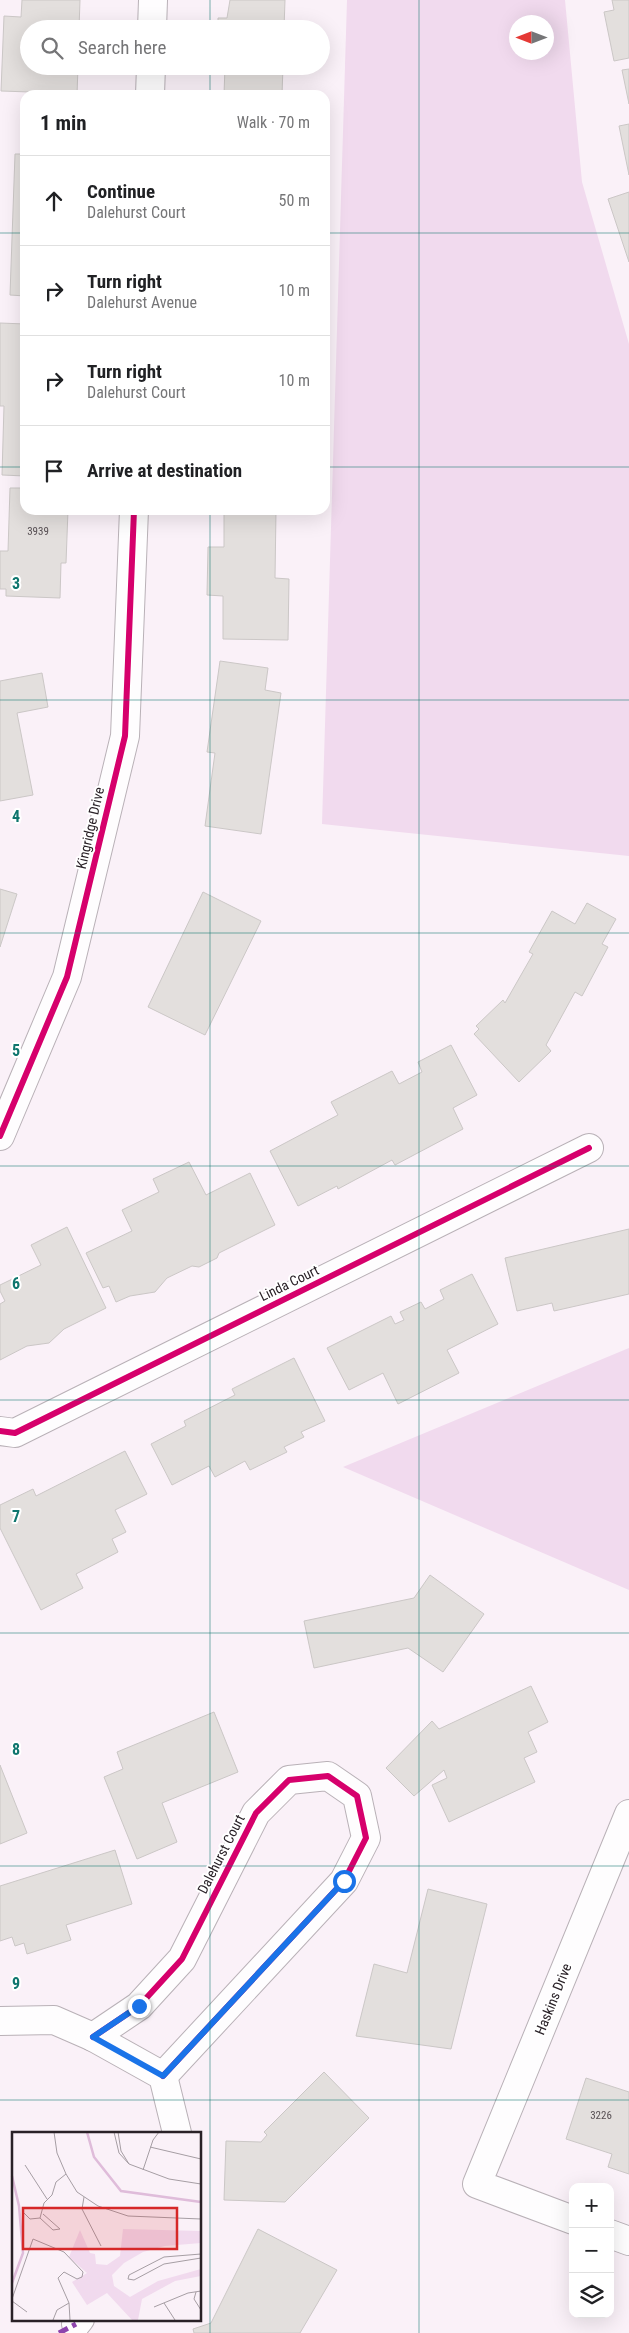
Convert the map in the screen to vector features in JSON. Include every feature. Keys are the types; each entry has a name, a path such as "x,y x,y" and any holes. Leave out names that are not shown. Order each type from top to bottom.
{"street":[{"path":"152,20 153,0"},
{"path":"150,90 151,75"},
{"name":"Kingridge Drive","path":"0,1136 68,978 125,736 134,515"},
{"name":"Linda Court","path":"0,1431 15,1434 589,1148"},
{"name":"Dalehurst Court","path":"93,2037 139,2006 182,1959 256,1813 289,1780 328,1776 357,1796 366,1838 344,1881 163,2076"},
{"name":"Haskins Drive","path":"569,2218 477,2184 629,1814"},
{"path":"0,2021 54,2020 93,2037 163,2076 177,2132"},
{"path":"614,2235 629,2241"}],"shaded area":[{"path":"347,0 565,0 582,182 629,344 629,856 322,824"},
{"path":"629,1348 629,1590 343,1467"}],"building":[{"path":"22,0 80,0 79,20 20,20 20,75 78,75 77,90 1,91 4,16 21,17"},
{"path":"230,0 285,0 284,20 218,20 218,18 227,18"},
{"path":"612,0 629,0 629,58 614,61 604,12 614,10"},
{"path":"629,69 629,104 622,70"},
{"path":"225,75 283,75 282,90 224,90"},
{"path":"629,124 629,175 619,126"},
{"path":"15,154 20,154 20,296 10,295"},
{"path":"629,192 629,262 608,199"},
{"path":"0,323 20,324 20,476 2,475 4,406 0,406"},
{"path":"10,488 20,488 20,515 68,515 66,563 61,563 60,598 6,596 6,589 0,589 0,551 8,551"},
{"path":"224,515 276,515 275,578 289,579 288,640 223,639 223,596 207,595 208,547 224,547"},
{"path":"220,661 268,668 265,690 281,693 261,834 205,826 215,753 207,752"},
{"path":"42,673 48,707 17,713 33,795 0,801 0,681"},
{"path":"0,889 17,894 0,947"},
{"path":"203,892 261,921 205,1035 148,1007"},
{"path":"587,903 616,919 602,944 608,947 582,996 575,992 546,1045 551,1051 519,1082 474,1034 479,1029 476,1026 503,1000 505,1003 533,954 529,952 552,911 575,924"},
{"path":"451,1045 477,1095 453,1108 463,1129 395,1165 392,1160 338,1189 337,1186 298,1206 270,1151 338,1115 331,1102 392,1071 399,1084 422,1072 418,1062"},
{"path":"189,1162 206,1195 250,1173 275,1225 219,1253 217,1258 199,1267 192,1266 167,1278 155,1292 130,1296 116,1302 109,1286 103,1288 86,1253 132,1231 122,1210 159,1192 153,1179"},
{"path":"67,1227 106,1308 64,1329 49,1343 27,1346 0,1360 0,1304 5,1301 0,1291 0,1285 41,1265 31,1245"},
{"path":"629,1229 629,1294 554,1311 552,1303 517,1311 505,1258"},
{"path":"472,1274 498,1324 447,1350 459,1373 398,1404 383,1373 349,1390 327,1348 391,1316 395,1324 404,1320 400,1312 421,1302 425,1309 444,1299 440,1290"},
{"path":"294,1358 325,1421 301,1432 304,1437 284,1447 287,1452 250,1470 245,1461 215,1477 209,1466 172,1485 151,1444 186,1426 184,1421 235,1395 232,1389"},
{"path":"125,1451 147,1494 115,1510 126,1532 112,1539 118,1552 76,1574 83,1588 41,1610 0,1528 0,1505 33,1489 36,1496"},
{"path":"430,1575 484,1614 443,1672 408,1648 314,1668 304,1621 414,1598"},
{"path":"531,1686 548,1722 528,1732 537,1752 524,1758 535,1782 449,1822 432,1785 447,1778 444,1770 414,1796 386,1768 432,1721 439,1729"},
{"path":"214,1712 238,1772 162,1803 177,1842 137,1859 104,1777 123,1769 117,1752"},
{"path":"0,1765 27,1833 0,1844"},
{"path":"115,1850 132,1904 66,1925 71,1940 27,1954 24,1943 15,1946 12,1937 0,1941 0,1886"},
{"path":"428,1889 487,1904 451,2049 356,2036 374,1964 407,1973"},
{"path":"324,2072 369,2118 285,2202 224,2200 226,2141 261,2142 267,2135 264,2132"},
{"path":"586,2078 629,2092 629,2174 608,2167 612,2154 566,2139"},
{"path":"258,2229 337,2270 300,2333 194,2333 193,2329 211,2323"}],"marked path":[{"path":"59,2333 76,2324"}],"cycle path":[{"path":"0,1136 67,977 125,736 134,515"},
{"path":"0,1431 15,1433 589,1148"},
{"path":"93,2037 139,2006 182,1959 256,1813 289,1780 328,1776 357,1796 366,1838 344,1881 163,2076"}],"route":[{"path":"139,2006 93,2037 163,2076 344,1881"}]}
